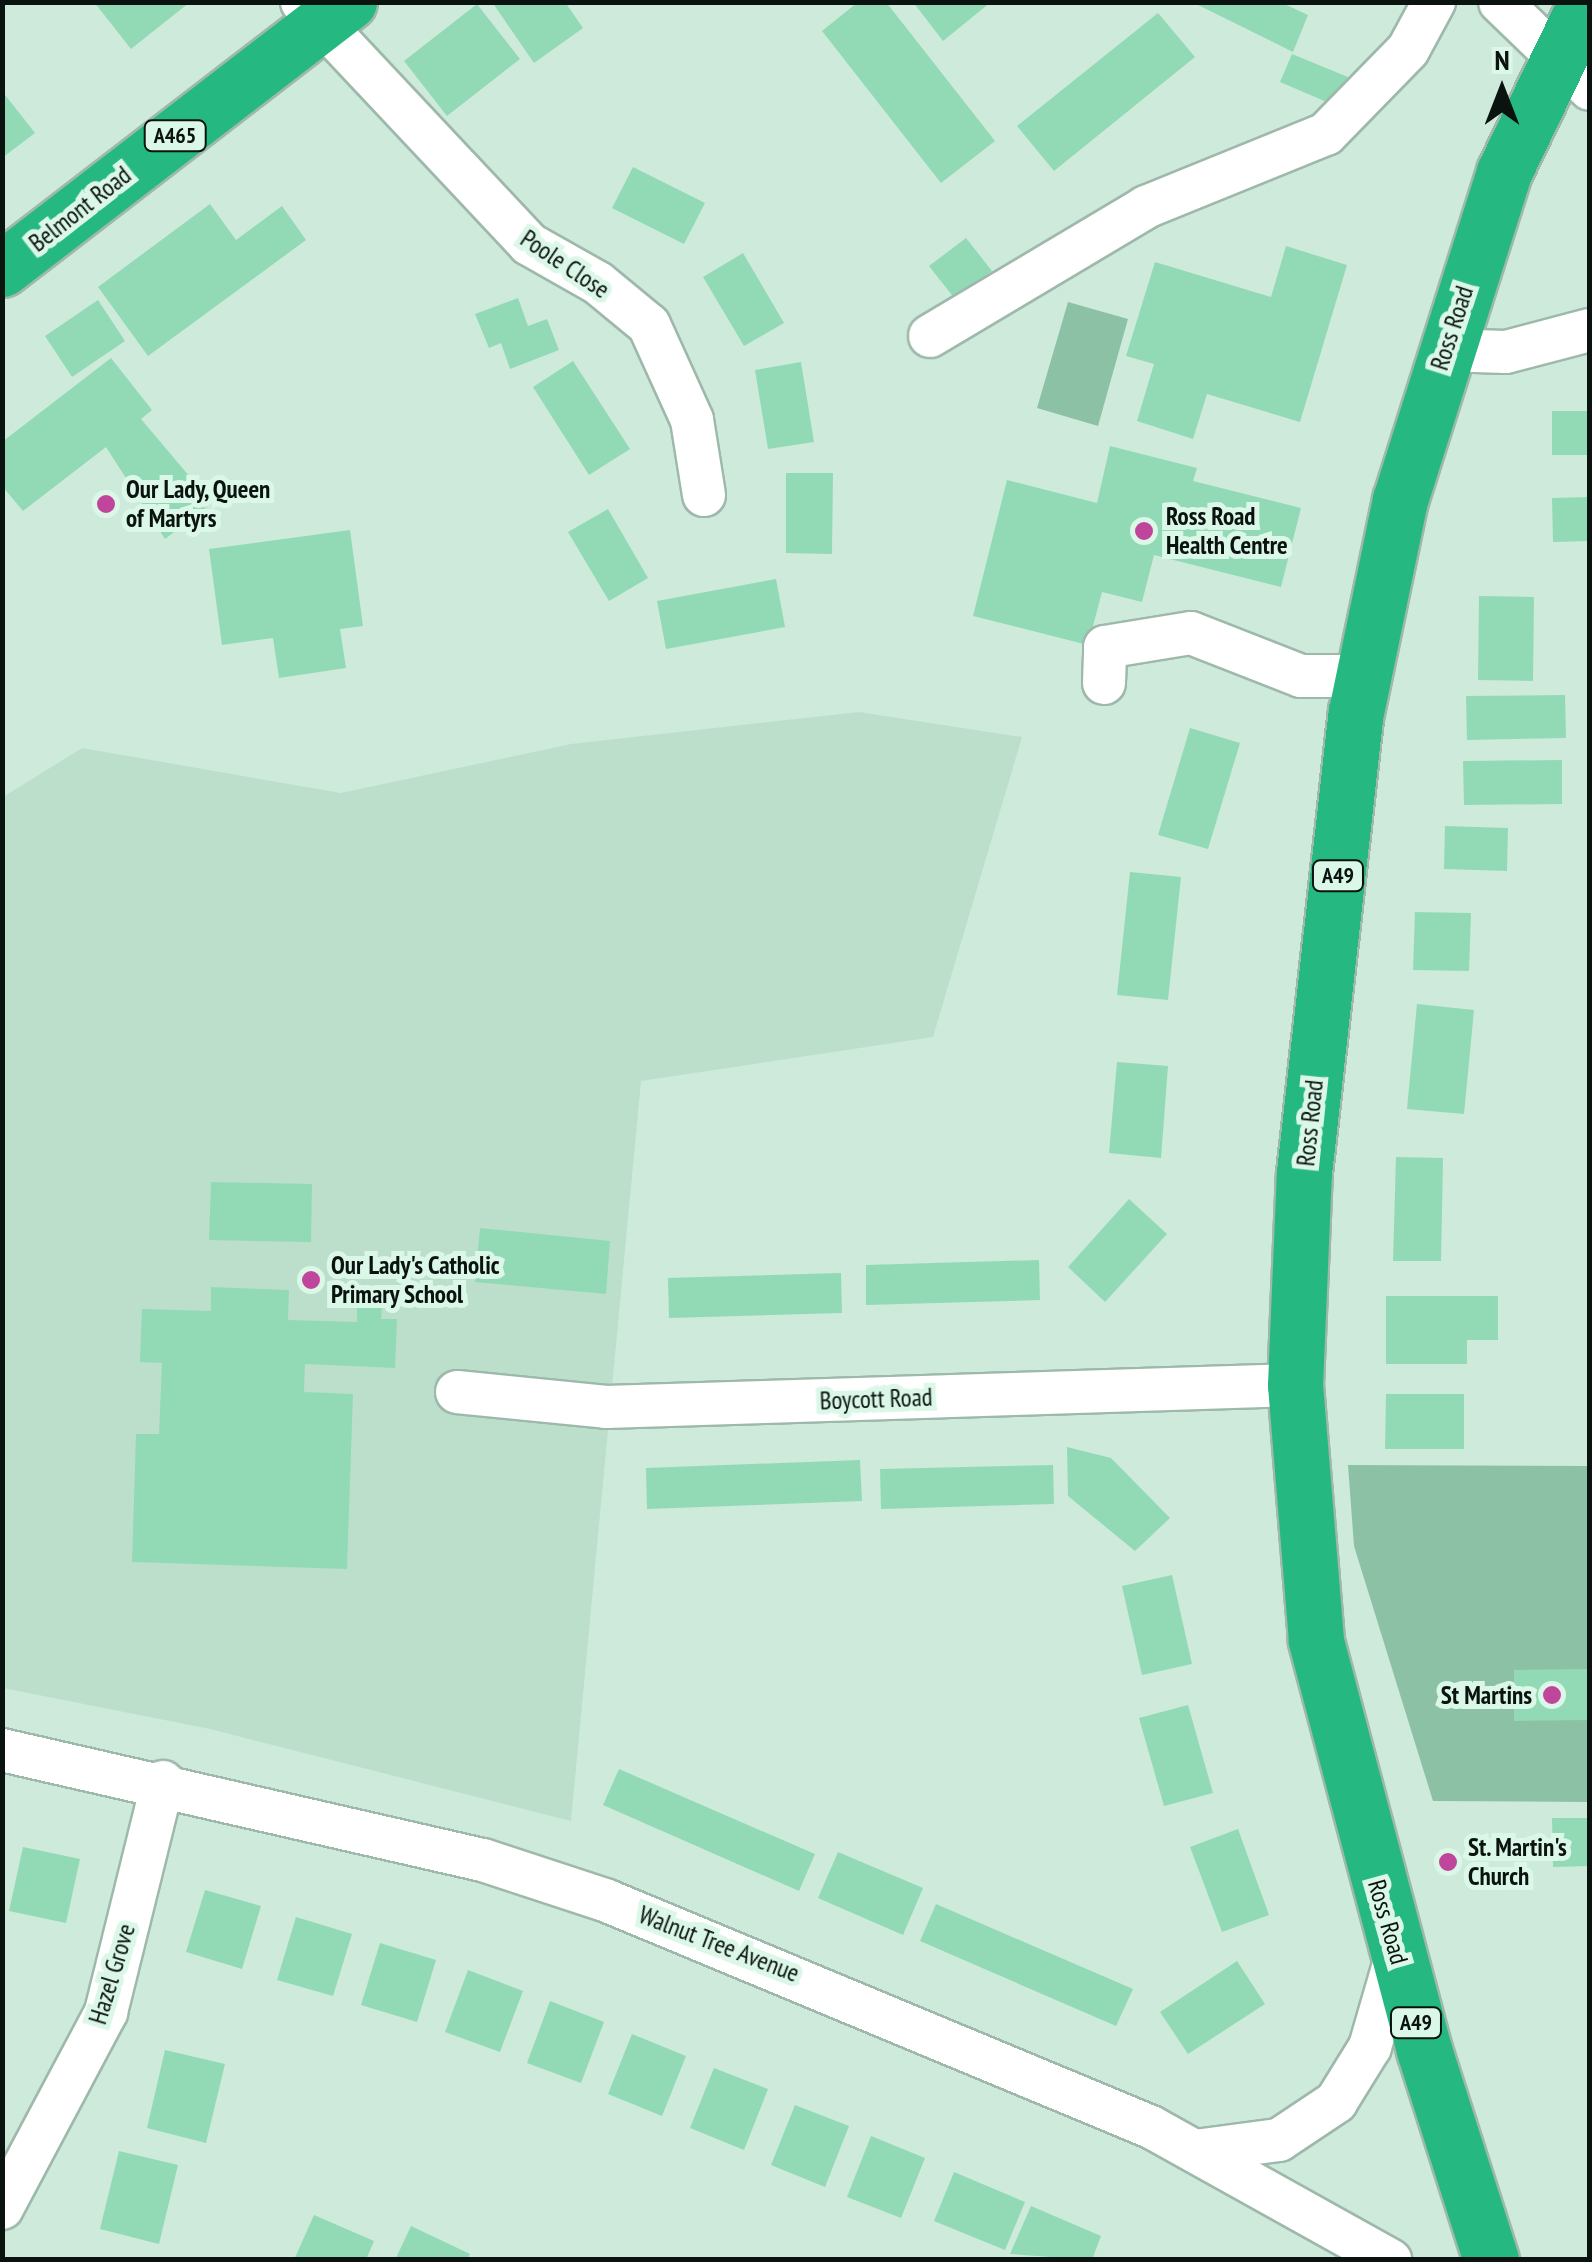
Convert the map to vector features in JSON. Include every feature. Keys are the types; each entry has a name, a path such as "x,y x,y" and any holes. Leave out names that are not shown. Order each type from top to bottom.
{"highway":[{"name":"Ross Road","path":"1491,2260 1397,1954 1316,1640 1295,1385 1304,1173 1362,676 1444,350 1504,172 1573,71 1586,2"},
{"name":"Belmont Road","path":"2,269 324,10"}],"street":[{"path":"930,336 1162,199 1326,134 1408,50 1434,2"},
{"path":"1500,2 1573,71"},
{"name":"Poole Close","path":"324,10 529,244 598,283 649,325 692,420 704,495"},
{"path":"1444,350 1506,352 1590,330"},
{"path":"1104,683 1105,648 1191,633 1302,676 1362,676"},
{"name":"Boycott Road","path":"457,1392 606,1407 1295,1385"},
{"name":"Walnut Tree Avenue","path":"2,1750 164,1782 482,1860 605,1900 874,2006 1195,2151 1390,2260"},
{"name":"Hazel Grove","path":"2,2208 106,2012 164,1782"},
{"path":"1195,2151 1279,2140 1336,2102 1370,2047 1397,1954"}],"shaded area":[{"path":"1068,302 1128,319 1098,426 1037,408"},
{"name":"Our Lady's Catholic Primary School","path":"859,712 1022,737 933,1037 641,1081 571,1821 210,1729 3,1688 3,797 82,748 341,793 571,744"},
{"path":"1348,1465 1589,1466 1589,1802 1433,1801 1354,1546"}],"building":[{"path":"94,2 190,2 131,49"},
{"path":"492,2 565,2 583,28 534,63"},
{"path":"858,2 886,2 995,141 941,183 822,31"},
{"path":"913,2 991,2 943,41"},
{"path":"1192,2 1280,2 1308,15 1293,52"},
{"path":"477,4 520,59 447,116 404,61"},
{"path":"1158,13 1195,57 1054,171 1017,126"},
{"path":"1292,54 1348,77 1336,106 1280,82"},
{"path":"2,91 35,133 2,158"},
{"path":"633,167 705,203 684,244 612,208"},
{"path":"210,204 236,240 282,206 306,240 148,356 98,287"},
{"path":"966,238 992,271 955,299 929,266"},
{"path":"1286,246 1347,265 1300,422 1207,394 1193,439 1137,421 1154,364 1126,356 1155,262 1271,297"},
{"path":"743,253 784,323 744,346 703,277"},
{"path":"518,298 528,326 547,319 559,350 510,369 501,343 489,348 475,314"},
{"path":"98,300 125,341 72,377 45,336"},
{"path":"111,358 152,410 141,419 212,503 165,539 106,447 23,511 2,486 2,442"},
{"path":"573,361 630,449 589,475 533,387"},
{"path":"801,362 814,442 768,449 755,370"},
{"path":"1552,411 1590,411 1590,455 1552,455"},
{"name":"Ross Road Health Centre","path":"1110,446 1197,468 1193,481 1301,508 1281,587 1154,555 1142,602 1102,592 1088,645 973,616 1007,480 1097,503"},
{"path":"786,473 833,473 832,554 786,553"},
{"path":"1590,497 1590,541 1553,542 1552,498"},
{"path":"608,509 648,578 609,601 568,532"},
{"path":"350,530 363,626 340,629 346,668 279,678 273,638 222,645 209,549"},
{"path":"776,579 785,627 666,649 657,601"},
{"path":"1479,596 1534,597 1533,681 1478,680"},
{"path":"1565,695 1566,738 1467,740 1466,696"},
{"path":"1190,728 1240,743 1208,849 1158,835"},
{"path":"1562,760 1562,804 1464,805 1463,761"},
{"path":"1445,826 1508,828 1507,871 1444,869"},
{"path":"1130,872 1181,877 1168,1000 1117,995"},
{"path":"1415,912 1471,913 1469,971 1413,970"},
{"path":"1417,1004 1474,1010 1464,1114 1407,1109"},
{"path":"1117,1062 1168,1066 1161,1158 1109,1153"},
{"path":"1396,1157 1443,1158 1441,1261 1393,1261"},
{"path":"211,1182 312,1184 311,1242 209,1240"},
{"path":"1129,1199 1167,1234 1105,1302 1068,1267"},
{"path":"480,1228 610,1241 606,1294 475,1282"},
{"path":"1039,1260 1040,1300 866,1305 866,1265"},
{"path":"841,1273 842,1313 669,1318 668,1278"},
{"path":"211,1287 289,1290 288,1320 357,1322 357,1305 382,1305 381,1319 397,1319 395,1368 305,1364 304,1392 353,1394 347,1569 132,1562 136,1434 159,1434 162,1363 140,1362 142,1309 211,1311"},
{"path":"1386,1296 1498,1296 1498,1340 1467,1340 1467,1364 1386,1364"},
{"path":"1386,1394 1464,1394 1464,1449 1385,1449"},
{"path":"1067,1447 1111,1458 1170,1518 1135,1551 1068,1496"},
{"path":"860,1460 862,1501 647,1509 646,1468"},
{"path":"1053,1465 1054,1504 881,1509 880,1469"},
{"path":"1172,1575 1192,1664 1142,1675 1122,1586"},
{"name":"St Martins","path":"1590,1669 1590,1720 1514,1721 1514,1670"},
{"path":"1188,1705 1213,1793 1164,1806 1139,1718"},
{"path":"619,1769 815,1854 799,1891 603,1805"},
{"path":"1552,1818 1590,1818 1590,1866 1553,1867"},
{"path":"1238,1829 1269,1915 1222,1932 1190,1847"},
{"path":"23,1847 80,1859 66,1923 9,1911"},
{"path":"838,1852 923,1888 903,1935 818,1898"},
{"path":"205,1890 261,1906 242,1969 186,1952"},
{"path":"936,1904 1133,1989 1116,2026 920,1941"},
{"path":"296,1917 352,1934 333,1996 277,1980"},
{"path":"380,1943 436,1960 417,2022 361,2005"},
{"path":"1237,1961 1265,2004 1188,2054 1160,2012"},
{"path":"468,1970 523,1991 500,2052 445,2032"},
{"path":"550,2001 604,2022 581,2083 527,2063"},
{"path":"632,2034 686,2056 662,2116 608,2094"},
{"path":"165,2050 225,2064 206,2143 147,2128"},
{"path":"714,2068 768,2089 744,2150 690,2128"},
{"path":"795,2105 849,2126 825,2187 771,2165"},
{"path":"871,2136 925,2158 901,2218 847,2197"},
{"path":"119,2151 178,2165 159,2244 100,2229"},
{"path":"954,2172 1025,2202 1005,2250 934,2221"},
{"path":"1031,2206 1101,2236 1092,2260 1010,2254"},
{"path":"314,2215 374,2241 366,2260 294,2260"},
{"path":"411,2226 470,2254 467,2260 395,2260"}],"place":[{"name":"Our Lady, Queen of Martyrs","path":"106,504"},
{"name":"Ross Road Health Centre","path":"1144,531"},
{"name":"Our Lady's Catholic Primary School","path":"311,1280"},
{"name":"St Martins","path":"1552,1695"},
{"name":"St. Martin's Church","path":"1448,1862"}]}
